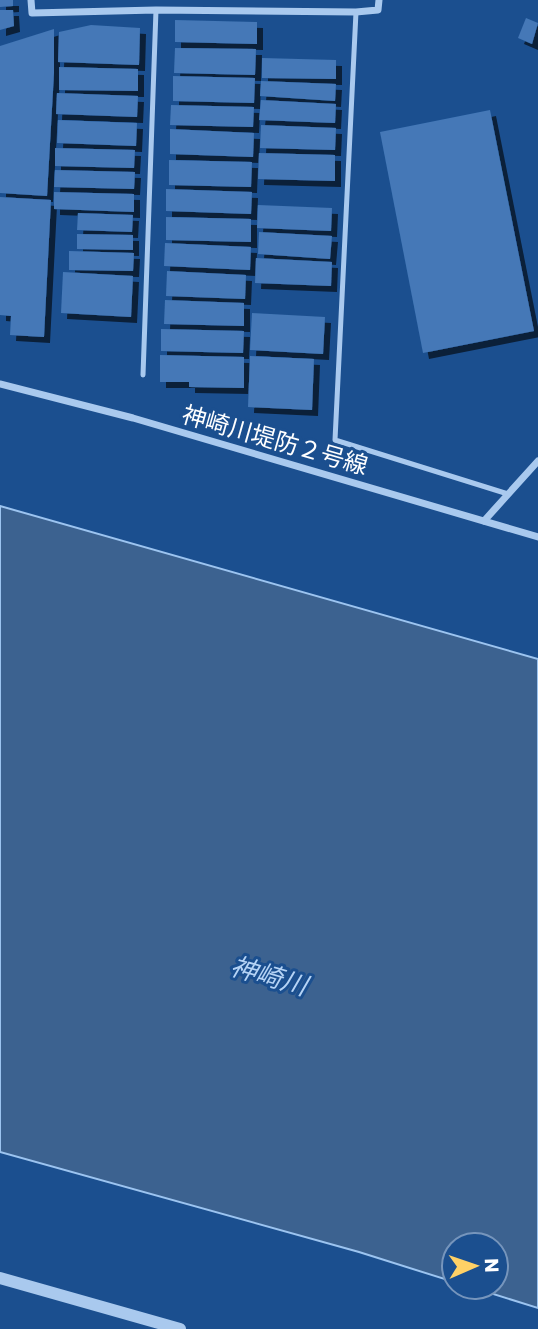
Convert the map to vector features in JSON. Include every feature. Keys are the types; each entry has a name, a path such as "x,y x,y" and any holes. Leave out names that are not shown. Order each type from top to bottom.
{"street":[{"path":"31,0 32,13 156,10 356,12 378,10 379,0"},
{"name":"神崎川堤防２号線","path":"0,384 133,418 538,537"},
{"path":"484,521 538,461"},
{"path":"0,1278 180,1329"}],"lane":[{"path":"143,375 156,10"},
{"path":"356,12 335,440 508,494"}],"water":[{"name":"神崎川","path":"0,506 538,659 538,1308 510,1299 510,1231 440,1231 440,1278 359,1252 0,1152"}],"building":[{"path":"0,0 13,0 13,6 0,7"},
{"path":"0,10 13,10 14,26 0,30"},
{"path":"526,18 538,23 532,44 518,38"},
{"path":"175,20 257,22 257,44 175,42"},
{"path":"91,25 140,28 139,65 58,62 59,32"},
{"path":"54,29 47,196 0,193 0,46"},
{"path":"175,48 256,49 255,75 174,73"},
{"path":"262,58 336,60 336,79 262,78"},
{"path":"59,67 138,69 138,91 59,90"},
{"path":"173,76 255,78 254,103 173,101"},
{"path":"261,81 336,84 335,101 260,96"},
{"path":"57,93 138,96 137,117 56,114"},
{"path":"261,100 336,104 335,123 259,120"},
{"path":"171,105 254,107 253,127 170,125"},
{"path":"490,110 534,331 423,353 380,132"},
{"path":"58,120 137,123 136,146 57,143"},
{"path":"261,125 336,128 335,150 260,148"},
{"path":"170,129 254,133 253,157 170,154"},
{"path":"55,148 135,150 134,168 55,166"},
{"path":"259,153 335,155 335,181 258,179"},
{"path":"169,160 252,162 251,187 169,185"},
{"path":"55,170 135,172 134,189 54,187"},
{"path":"166,189 252,192 251,214 166,211"},
{"path":"54,192 134,194 134,212 54,209"},
{"path":"0,197 51,200 44,337 10,335 11,316 0,315"},
{"path":"258,205 332,208 331,231 257,228"},
{"path":"78,213 133,215 132,232 77,230"},
{"path":"166,217 251,219 251,242 166,240"},
{"path":"259,232 332,236 330,259 258,254"},
{"path":"77,234 133,235 133,250 77,249"},
{"path":"165,243 251,247 250,270 164,266"},
{"path":"69,251 134,253 133,271 69,270"},
{"path":"256,258 332,262 331,286 255,283"},
{"path":"167,271 246,275 245,299 166,296"},
{"path":"63,272 133,276 131,317 61,313"},
{"path":"165,300 244,303 244,326 164,324"},
{"path":"252,313 325,317 323,354 250,350"},
{"path":"161,329 244,331 243,353 161,351"},
{"path":"160,355 244,357 244,388 189,387 189,382 160,382"},
{"path":"250,356 314,359 312,410 248,407"}]}
